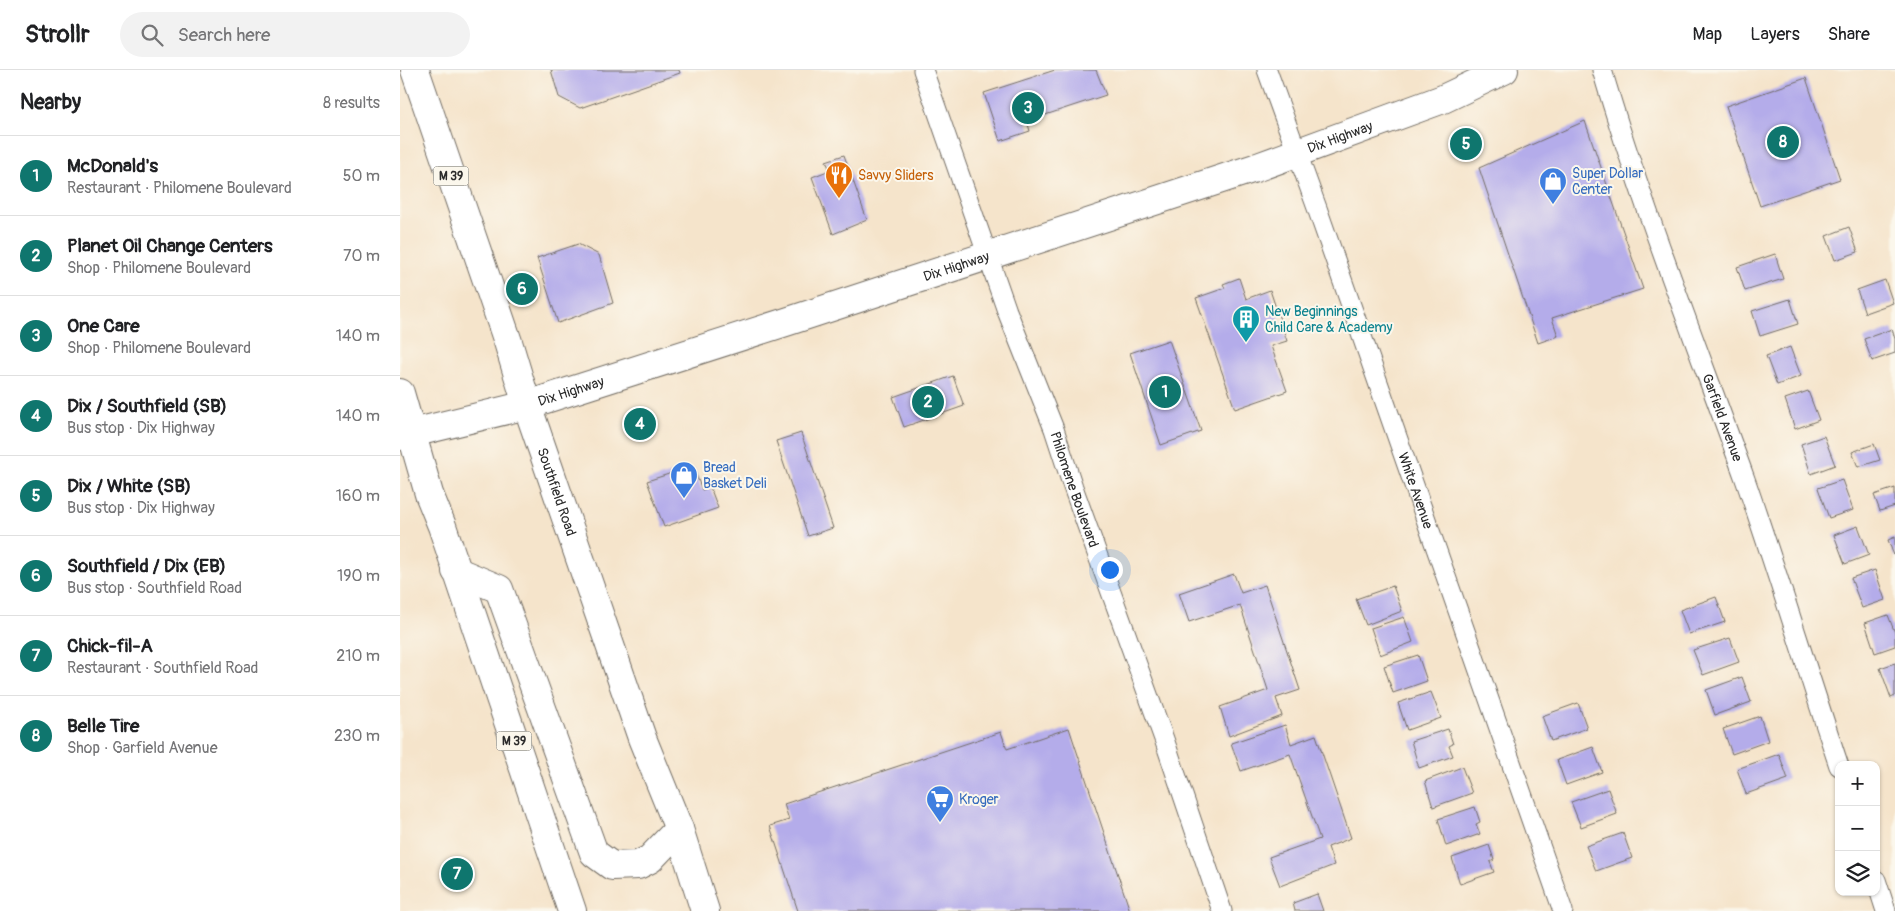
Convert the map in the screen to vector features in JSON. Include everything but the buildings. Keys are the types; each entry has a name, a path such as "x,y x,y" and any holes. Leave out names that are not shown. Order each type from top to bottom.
{"main road":[{"name":"Southfield Road","path":"415,70 508,342 527,405 642,738 679,828 705,911"},
{"name":"Dix Highway","path":"406,434 527,405 1297,154 1443,99 1504,70"},
{"name":"M 39","path":"400,393 406,434 442,526 572,911"},
{"path":"456,571 499,589 594,853 612,866 638,865 650,859 679,828"}],"street":[{"name":"Philomene Boulevard","path":"923,70 1007,311 1054,429 1164,739 1222,911"},
{"name":"White Avenue","path":"1267,70 1324,226 1563,911"},
{"name":"Garfield Avenue","path":"1602,70 1613,108 1681,306 1745,480 1837,761"},
{"path":"1880,892 1886,911"}],"place":[{"name":"One Care","path":"1028,108"},
{"name":"Belle Tire","path":"1783,142"},
{"name":"Dix / White (SB)","path":"1466,144"},
{"name":"Savvy Sliders","path":"839,199"},
{"name":"Super Dollar Center","path":"1553,205"},
{"name":"Southfield / Dix (EB)","path":"522,289"},
{"name":"New Beginnings Child Care & Academy","path":"1246,343"},
{"name":"McDonald's","path":"1165,392"},
{"name":"Planet Oil Change Centers","path":"928,402"},
{"name":"Dix / Southfield (SB)","path":"640,424"},
{"name":"Bread Basket Deli","path":"684,499"},
{"name":"Kroger","path":"940,823"},
{"name":"Chick-fil-A","path":"457,874"}]}
